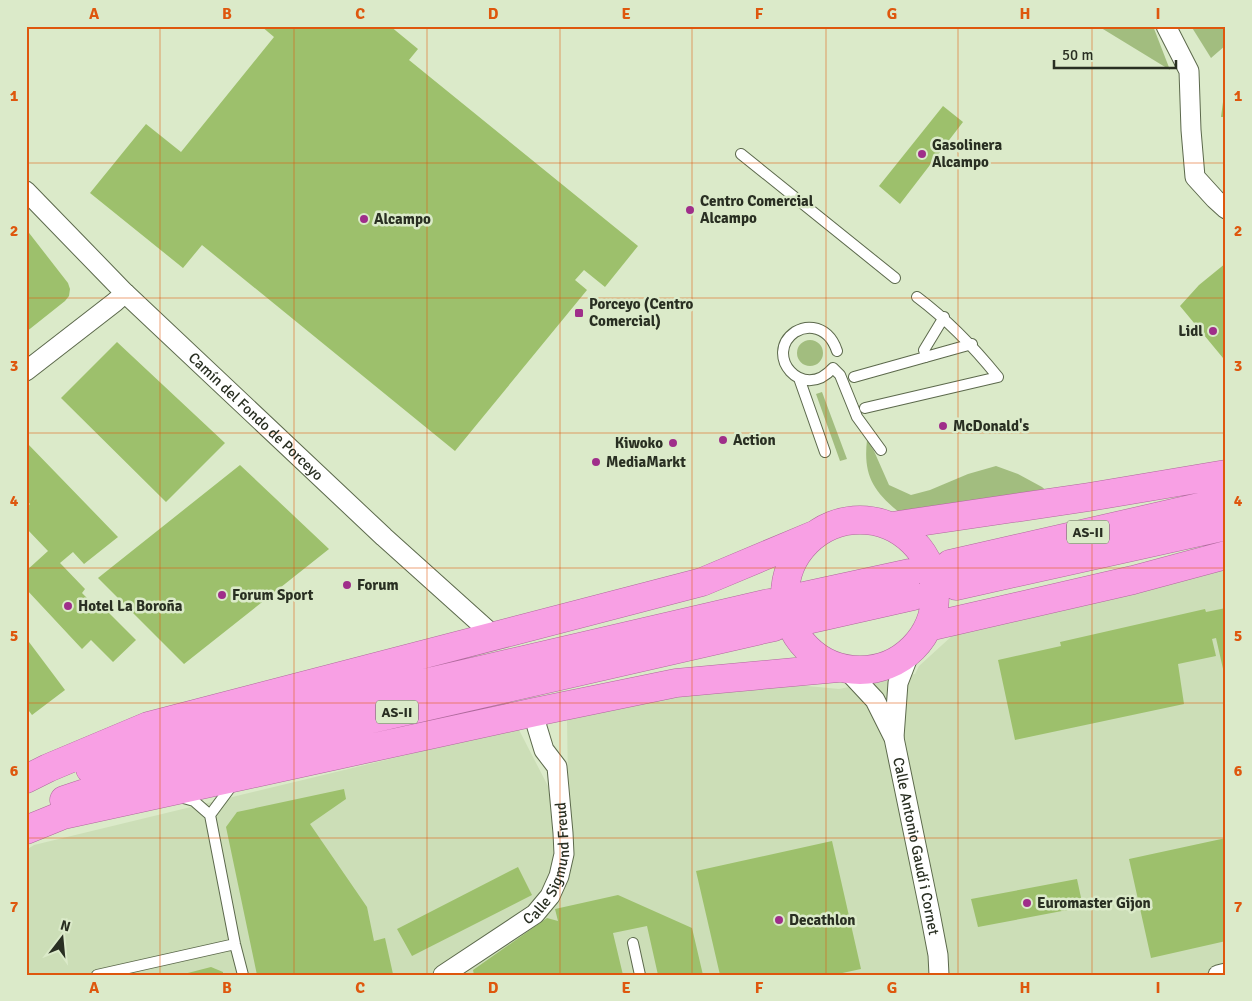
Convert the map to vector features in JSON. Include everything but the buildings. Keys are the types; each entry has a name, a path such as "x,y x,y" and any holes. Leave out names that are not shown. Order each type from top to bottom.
{"highway":[{"path":"892,526 1089,497 1226,474"},
{"name":"AS-II","path":"1226,501 953,575 1226,526"},
{"path":"26,830 63,815 676,683 843,669 872,669 891,665 910,652 928,627 936,598 932,573 921,549 908,536 892,526 871,520 852,519 826,526 814,536 796,556 789,573 784,596 785,611 790,625 801,642 814,655 843,669"},
{"path":"26,779 148,726 702,582 814,536"},
{"path":"928,627 1133,580 1226,556"},
{"path":"807,607 912,584"},
{"name":"AS-II","path":"26,792 158,745 771,615 166,766 70,798 26,816"}],"street":[{"path":"1166,26 1189,71 1195,177 1215,200 1226,208"},
{"name":"Camín del Fondo de Porceyo","path":"26,191 125,292 396,549 493,636"},
{"path":"26,371 115,302 125,292"},
{"name":"Calle Antonio Gaudí i Cornet","path":"894,738 898,683 910,652"},
{"name":"Calle Antonio Gaudí i Cornet","path":"843,669 875,700 894,738 938,955 939,975"},
{"name":"Calle Sigmund Freud","path":"451,972 535,914 550,896 559,876 564,854 564,833 557,767 544,750 535,712"},
{"name":"Calle Antonio Gaudí i Cornet","path":"938,955 947,975"},
{"path":"1218,975 1226,973"}],"lane":[{"path":"741,154 895,278"},
{"path":"865,408 998,377 972,344 944,317 917,296"},
{"path":"926,357 924,350 944,317"},
{"path":"837,351 830,336 822,331 815,328 798,330 786,341 781,366 799,378 810,381 819,379 833,368 840,375 858,417 881,450"},
{"path":"854,377 972,344"},
{"path":"799,378 825,452"},
{"path":"210,815 238,777"},
{"path":"167,793 194,801 210,815 235,944 243,975"},
{"path":"633,942 640,975"},
{"path":"97,975 235,944"}],"shaded area":[{"path":"1098,26 1153,26 1170,70"},
{"path":"1191,26 1226,26 1226,45 1211,58"},
{"path":"810,340 819,344 823,353 819,362 810,366 801,362 797,353 801,344"},
{"path":"822,392 847,459 840,461 816,394"},
{"path":"867,440 889,485 911,495 996,466 1018,474 1049,493 900,513 883,497 872,481 867,463"},
{"path":"1226,563 1226,975 456,975 544,914 573,862 568,787 567,718 679,695 786,684 839,689 915,674 919,666 953,635"},
{"path":"518,728 550,790 555,870 536,902 430,975 26,975 26,850 34,845"}],"tunnel":[{"path":"910,573 950,564"},
{"path":"913,596 956,586"},
{"path":"769,603 804,596"},
{"path":"774,627 811,619"}],"place":[{"name":"Gasolinera Alcampo","path":"922,154"},
{"name":"Centro Comercial Alcampo","path":"690,210"},
{"name":"Alcampo","path":"364,219"},
{"name":"Porceyo (Centro Comercial)","path":"579,313"},
{"name":"Lidl","path":"1213,331"},
{"name":"McDonald's","path":"943,426"},
{"name":"Action","path":"723,440"},
{"name":"Kiwoko","path":"673,443"},
{"name":"MediaMarkt","path":"596,462"},
{"name":"Forum","path":"347,585"},
{"name":"Forum Sport","path":"222,595"},
{"name":"Hotel La Boroña","path":"68,606"},
{"name":"Euromaster Gijon","path":"1027,903"},
{"name":"Decathlon","path":"779,920"}]}
